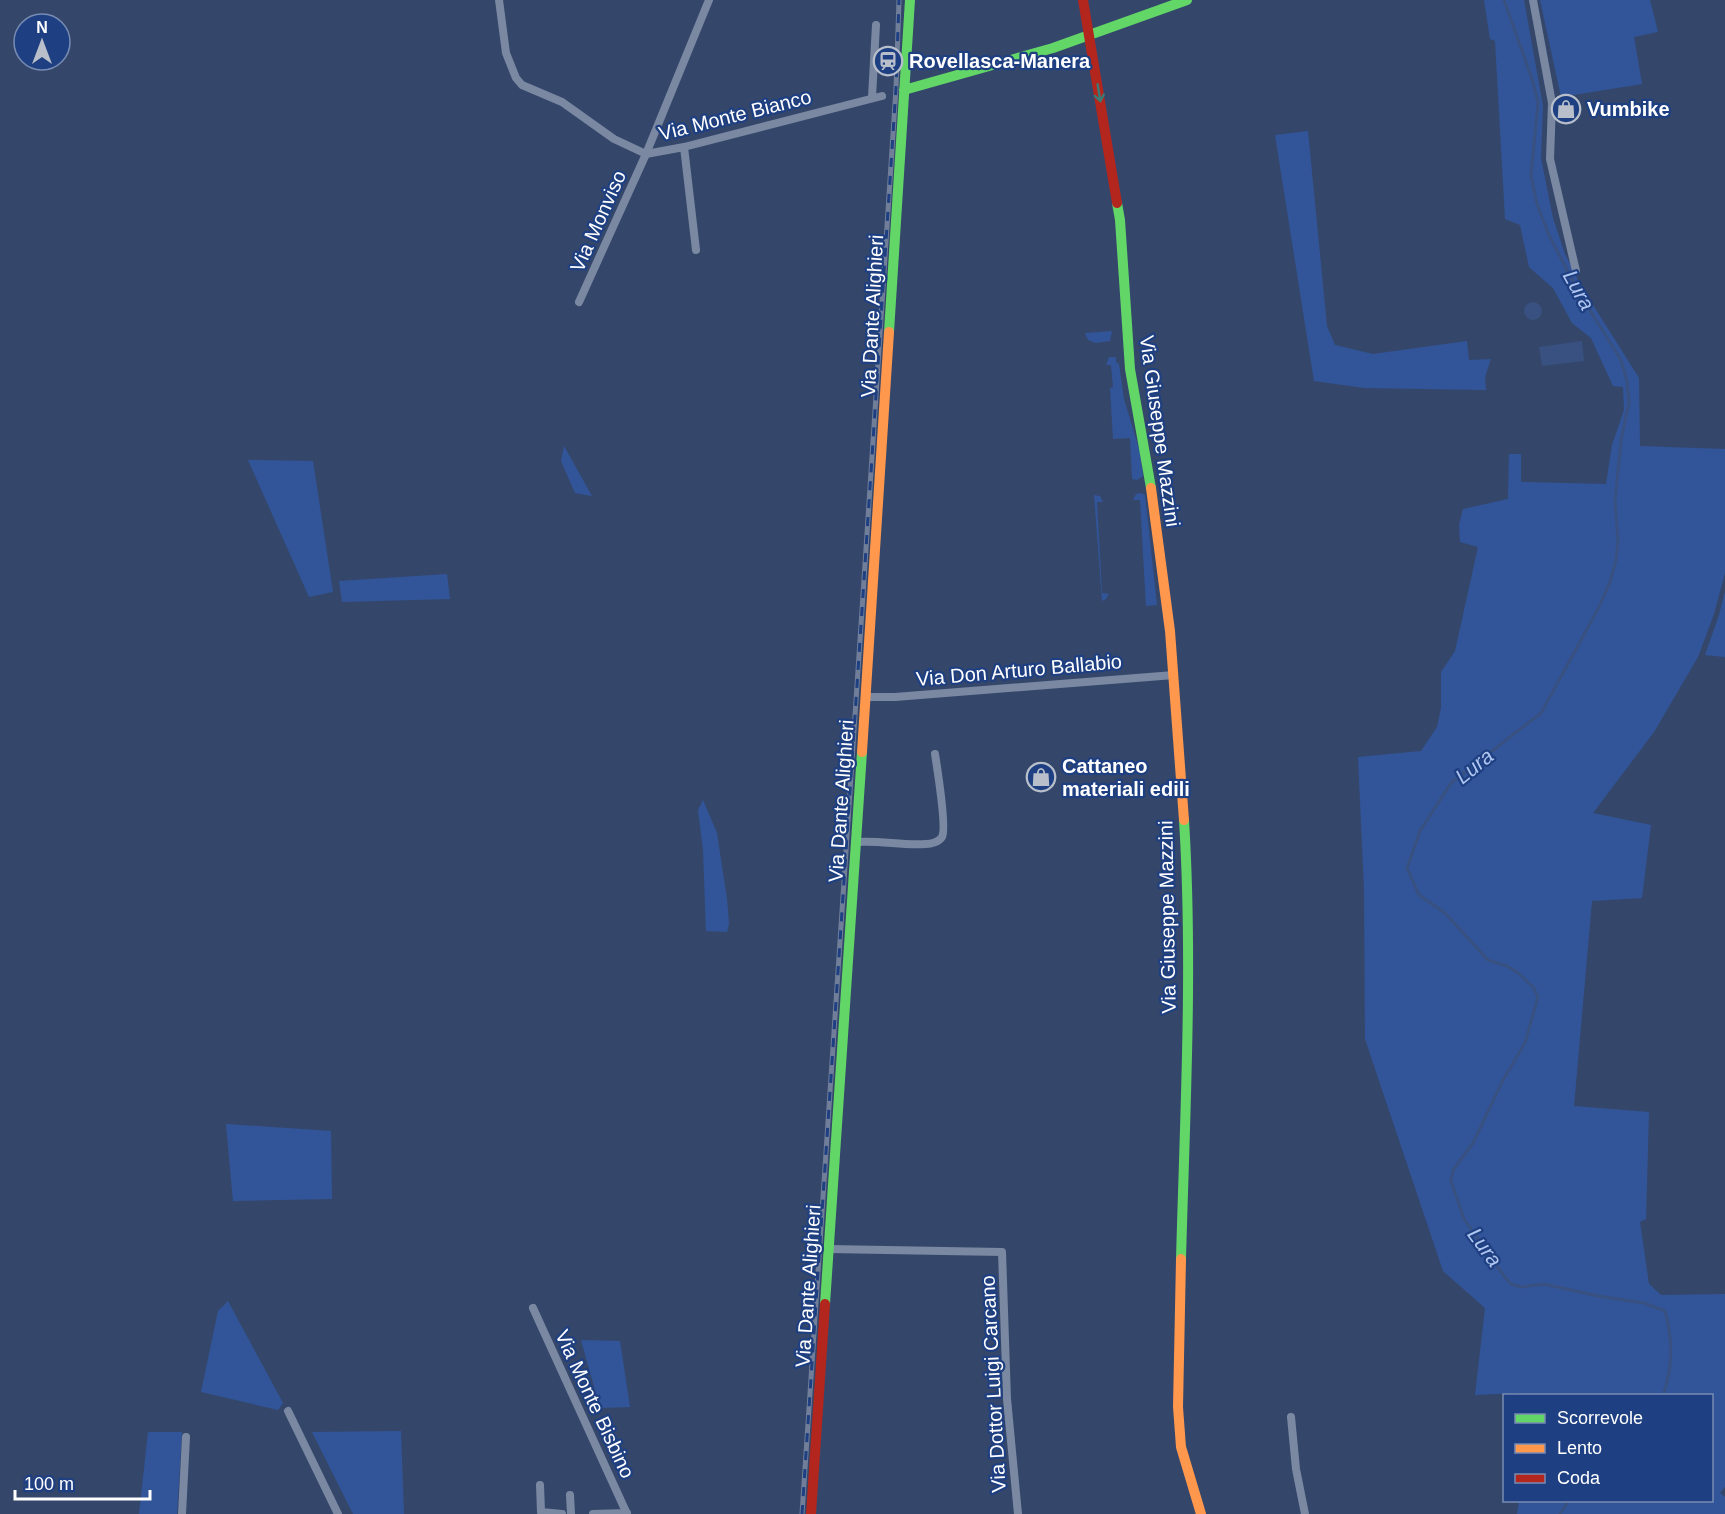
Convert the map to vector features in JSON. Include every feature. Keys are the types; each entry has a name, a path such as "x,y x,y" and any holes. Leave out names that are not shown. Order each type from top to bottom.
{"street":[{"name":"Via Monte Bianco","path":"499,0 506,53 516,78 522,85 561,102 614,139 646,154 684,147 882,96"},
{"name":"Via Monviso","path":"579,302 646,154 709,0"},
{"name":"Via Dante Alighieri","path":"811,1514 910,0"},
{"name":"Via Giuseppe Mazzini","path":"1083,0 1120,220 1130,369 1150,486 1174,675 1187,866 1188,978 1178,1407 1181,1447 1201,1514"},
{"path":"904,90 1053,48 1187,0"},
{"path":"1533,0 1552,103 1550,159 1576,271"},
{"path":"872,98 876,25"},
{"path":"684,147 696,250"},
{"name":"Via Don Arturo Ballabio","path":"866,697 895,697 1174,675"},
{"path":"856,842 884,841 924,844 938,840 942,836 943,824 935,754"},
{"name":"Via Dottor Luigi Carcano","path":"828,1249 1002,1252 1007,1399 1018,1514"},
{"name":"Via Monte Bisbino","path":"533,1308 627,1513"},
{"path":"288,1411 338,1514"},
{"path":"1291,1417 1296,1469 1305,1514"},
{"path":"182,1514 186,1437"},
{"path":"540,1485 541,1512 562,1514"},
{"path":"570,1495 571,1514"},
{"path":"593,1514 627,1513"}],"shaded area":[{"path":"1484,0 1524,0 1543,106 1541,158 1553,218 1565,254 1581,286 1639,378 1640,446 1725,449 1725,573 1714,614 1698,657 1654,732 1593,813 1651,825 1642,898 1592,901 1574,1106 1649,1112 1646,1219 1640,1222 1649,1284 1661,1295 1725,1294 1725,1487 1720,1493 1725,1497 1725,1514 1517,1514 1519,1502 1713,1502 1713,1394 1520,1393 1475,1395 1485,1308 1443,1271 1365,1039 1364,889 1358,757 1421,751 1437,727 1441,708 1441,672 1455,651 1478,547 1460,542 1459,525 1463,509 1508,499 1509,454 1521,454 1521,482 1606,484 1612,445 1624,410 1623,387 1613,386 1591,338 1572,323 1553,288 1529,267 1520,225 1505,219 1495,41 1490,39"},
{"path":"1540,0 1650,0 1658,32 1634,37 1642,84 1561,97"},
{"path":"1308,131 1327,326 1335,345 1373,354 1467,341 1469,360 1491,359 1485,377 1486,390 1364,388 1314,381 1275,135"},
{"path":"1529,302 1537,302 1542,307 1540,318 1529,320 1524,315 1524,307"},
{"path":"1112,331 1110,341 1096,343 1088,340 1085,333"},
{"path":"1582,341 1584,361 1542,366 1539,347"},
{"path":"1109,357 1116,357 1116,362 1119,364 1124,399 1140,452 1143,476 1137,480 1132,479 1130,438 1113,439 1111,365 1106,365"},
{"path":"564,446 592,496 575,493 561,461"},
{"path":"248,460 313,461 333,592 309,597"},
{"path":"1136,494 1145,495 1157,605 1146,606 1140,500 1133,500"},
{"path":"1094,495 1100,496 1103,502 1097,502 1102,593 1109,594 1102,601"},
{"path":"447,574 450,599 342,602 339,581"},
{"path":"1725,591 1725,657 1705,655 1719,615"},
{"path":"703,800 717,833 727,899 729,924 727,932 706,931 703,850 698,810"},
{"path":"226,1124 331,1131 332,1199 233,1201"},
{"path":"228,1301 283,1403 278,1410 201,1392 218,1311"},
{"path":"581,1340 620,1341 630,1407 600,1408"},
{"path":"401,1431 404,1514 353,1514 312,1432"},
{"path":"148,1432 182,1432 177,1514 139,1514"}],"waterway":[{"name":"Lura","path":"1504,0 1538,102 1531,176 1537,204 1548,233 1579,293 1621,360 1627,381 1629,402 1621,441 1615,501 1618,541 1616,560 1610,582 1598,609 1541,713 1451,783 1420,831 1407,868 1419,895 1445,913 1488,960 1517,972 1533,987 1538,997 1525,1043 1502,1082 1473,1143 1453,1170 1451,1181 1464,1219 1511,1284 1521,1287 1544,1284 1644,1303 1665,1311 1671,1354 1664,1394"},
{"name":"Lura","path":"1560,1514 1568,1502"}],"railway":[{"path":"802,1514 896,88 899,0"}],"traffic: fast":[{"path":"889,332 910,0"},
{"path":"904,90 1053,48 1187,0"},
{"path":"1117,203 1130,369 1151,488"},
{"path":"825,1304 862,752"},
{"path":"1181,1259 1188,984 1184,820"}],"traffic: slow":[{"path":"862,752 889,332"},
{"path":"1151,488 1170,631 1184,820"},
{"path":"1181,1259 1178,1407 1181,1447 1201,1514"}],"traffic: jam":[{"path":"1083,0 1117,203"},
{"path":"811,1514 825,1304"}],"place":[{"name":"Rovellasca-Manera","path":"888,61"},
{"name":"Vumbike","path":"1566,109"},
{"name":"Cattaneo materiali edili","path":"1041,777"}]}
